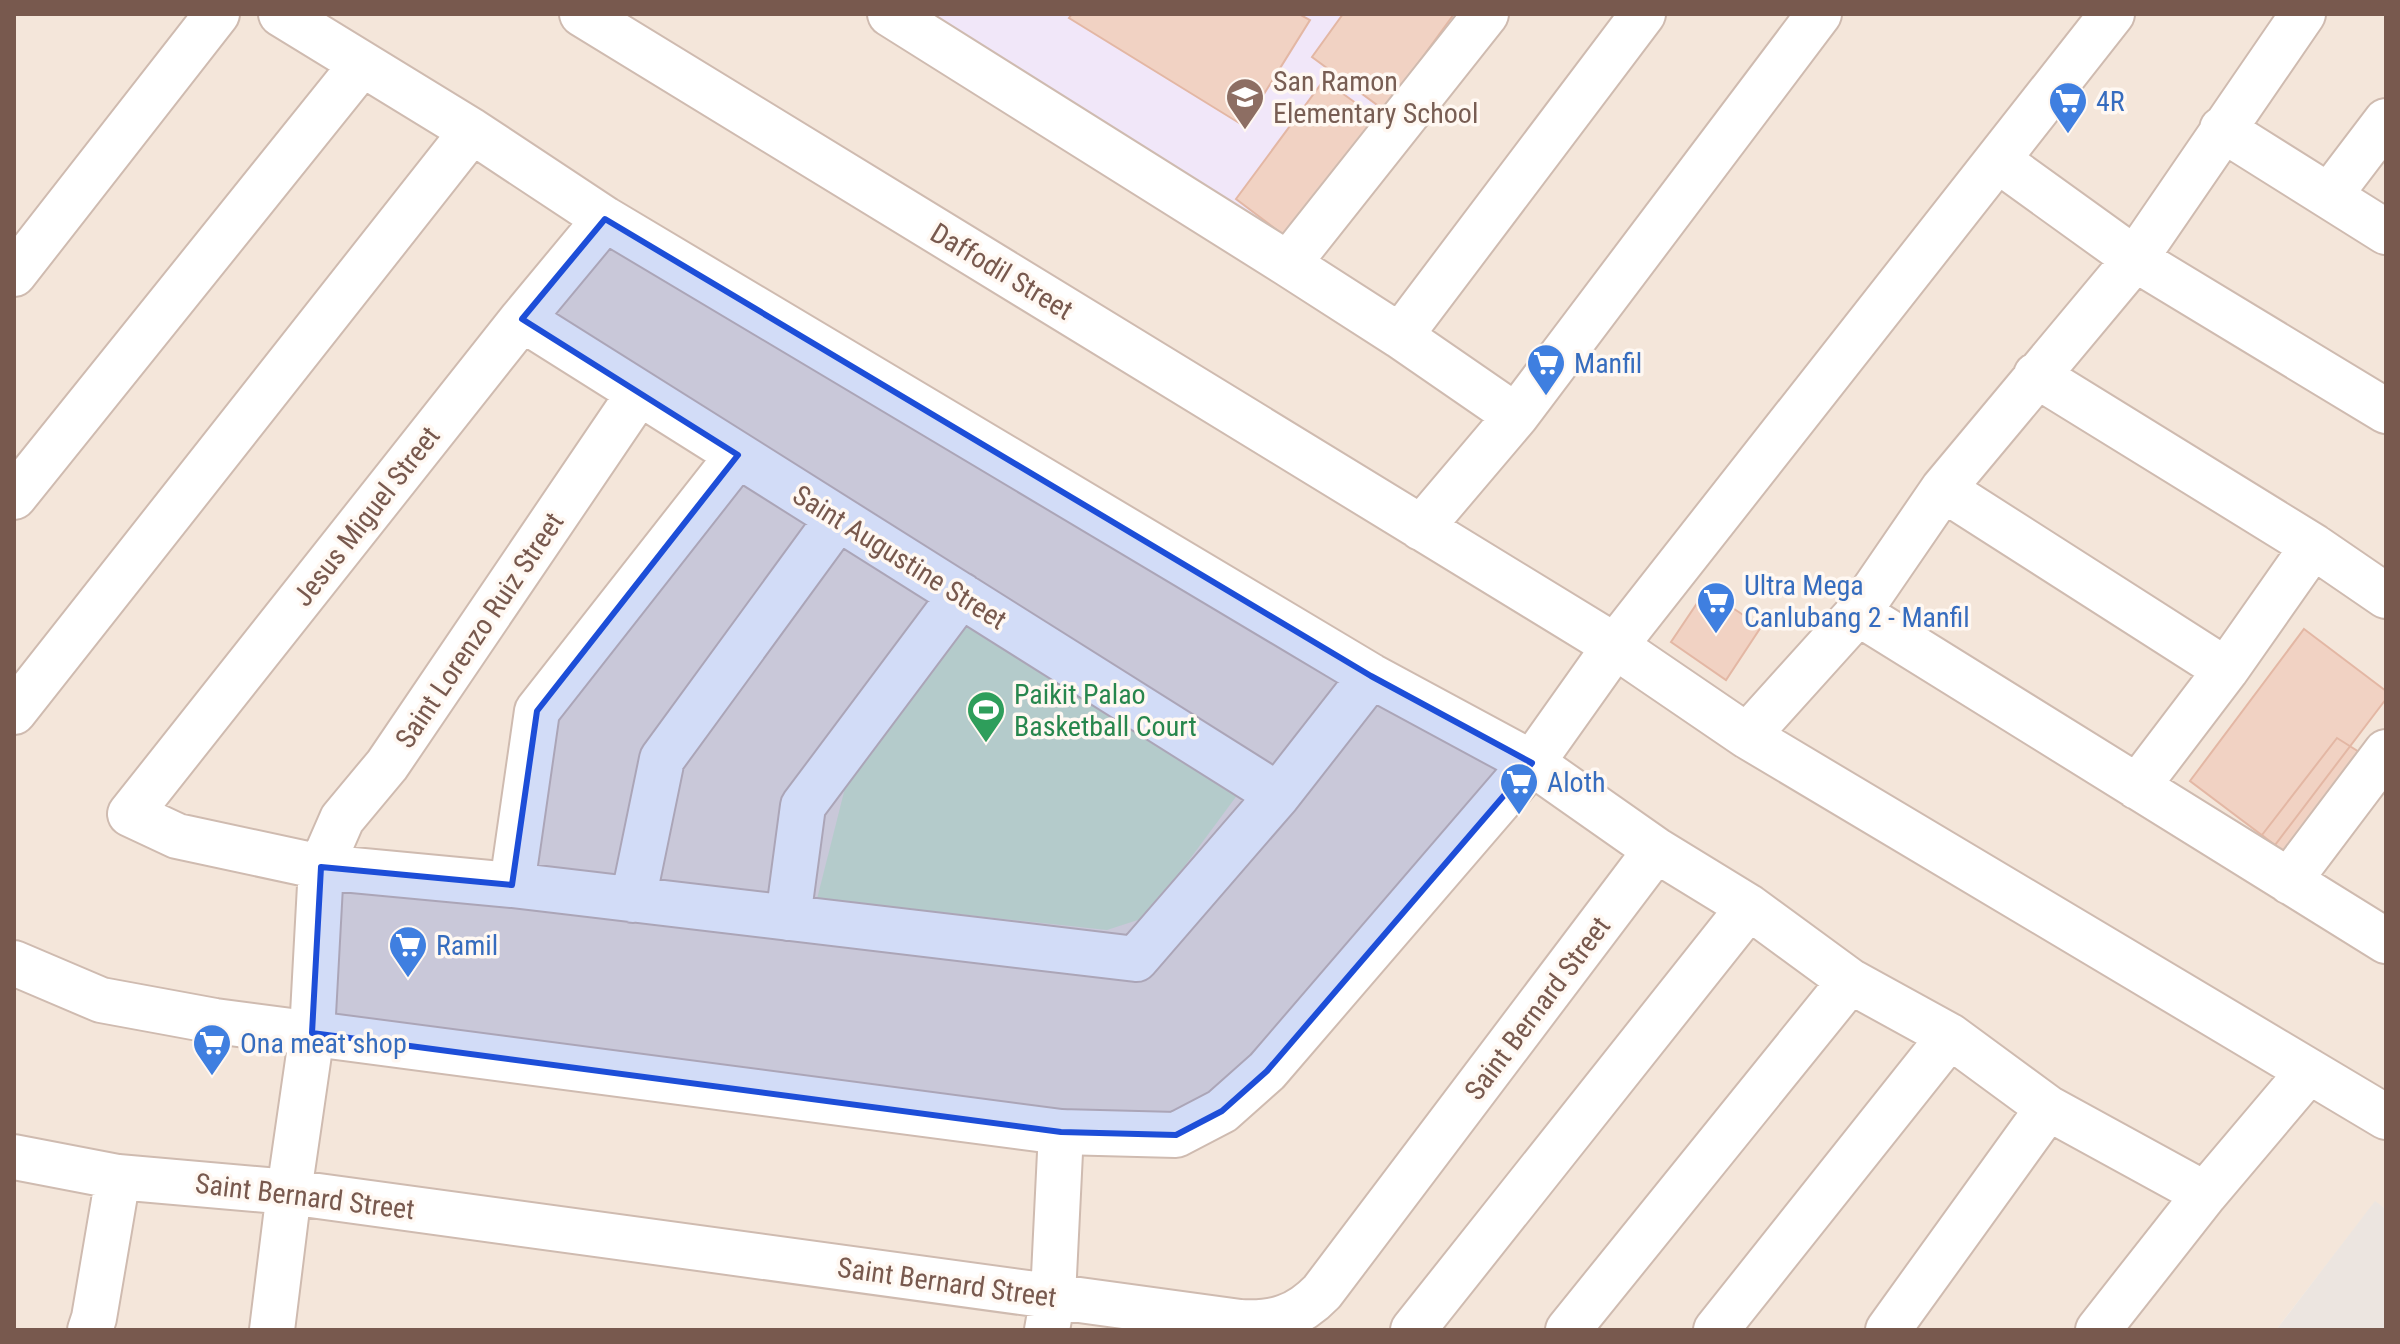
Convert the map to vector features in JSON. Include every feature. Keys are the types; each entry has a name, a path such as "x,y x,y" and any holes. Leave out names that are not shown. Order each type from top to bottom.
{"street":[{"path":"14,274 217,14"},
{"path":"281,14 472,131 605,219 1371,676 1532,763 1656,850 1749,907 1850,981 1950,1036 2048,1108 2205,1194"},
{"name":"Daffodil Street","path":"582,14 1615,646 1747,736 2386,1117"},
{"path":"890,14 1288,264 1516,416"},
{"path":"1288,264 1486,14"},
{"path":"1400,336 1643,14"},
{"path":"1421,528 1516,416 1819,14"},
{"path":"14,963 101,1000 215,1021 1061,1132 1176,1135 1222,1111 1267,1071 1532,763 1615,646 2112,14"},
{"path":"1747,736 1858,613 1943,489 2135,259 2303,14"},
{"path":"14,497 362,64"},
{"path":"2329,196 2386,121"},
{"path":"2222,129 2386,232"},
{"path":"14,712 472,131"},
{"path":"1999,161 2135,259 2386,411"},
{"name":"Jesus Miguel Street","path":"321,867 177,836 130,814 522,319 605,219"},
{"name":"Saint Augustine Street","path":"522,319 1278,795"},
{"path":"2036,375 2313,546 2386,596"},
{"name":"Saint Lorenzo Ruiz Street","path":"321,867 342,819 387,765 639,393"},
{"path":"512,885 537,711 738,455"},
{"path":"1943,489 2226,670"},
{"path":"633,900 662,759 838,518"},
{"path":"2137,787 2226,670 2313,546"},
{"path":"788,918 803,806 961,595"},
{"path":"1858,613 2386,941"},
{"path":"272,1330 312,1033 321,867 512,885 1136,959 1278,795 1371,676"},
{"path":"2290,882 2383,761"},
{"name":"Saint Bernard Street","path":"14,1157 118,1177 289,1192 1050,1313 1264,1323 1286,1318 1310,1305 1342,1267 1656,850"},
{"path":"1413,1330 1749,907"},
{"path":"1568,1330 1850,981"},
{"path":"1716,1330 1950,1036"},
{"path":"2098,1330 2205,1194 2309,1071"},
{"path":"1888,1330 2048,1108"},
{"path":"1050,1313 1061,1132"},
{"path":"90,1330 118,1177"}],"highlighted area":[{"path":"605,219 1371,676 1532,763 1267,1071 1222,1111 1176,1135 1061,1132 312,1033 321,867 512,885 537,711 738,455 522,319"}],"shaded area":[{"path":"14,14 2386,14 2386,1209 2375,1202 2276,1330 14,1330"},
{"name":"San Ramon Elementary School","path":"913,14 1476,14 1295,249"},
{"path":"2375,1201 2386,1209 2386,1330 2276,1330"}],"green space":[{"path":"974,616 1238,794 1147,917 1107,930 817,899 846,784"}],"building":[{"path":"1072,14 1299,14 1310,20 1244,126 1069,18"},
{"path":"1343,14 1454,14 1384,110 1312,57"},
{"path":"1324,80 1375,117 1286,237 1236,199"},
{"name":"Ultra Mega Canlubang 2 - Manfil","path":"1706,590 1761,627 1726,680 1671,642"},
{"path":"2304,629 2386,691 2386,699 2275,845 2190,781"},
{"path":"2337,738 2375,762 2298,864 2262,835"}],"place":[{"name":"San Ramon Elementary School","path":"1245,131"},
{"name":"4R","path":"2068,135"},
{"name":"Manfil","path":"1546,397"},
{"name":"Ultra Mega Canlubang 2 - Manfil","path":"1716,635"},
{"name":"Paikit Palao Basketball Court","path":"986,744"},
{"name":"Aloth","path":"1519,816"},
{"name":"Ramil","path":"408,979"},
{"name":"Ona meat shop","path":"212,1077"}]}
